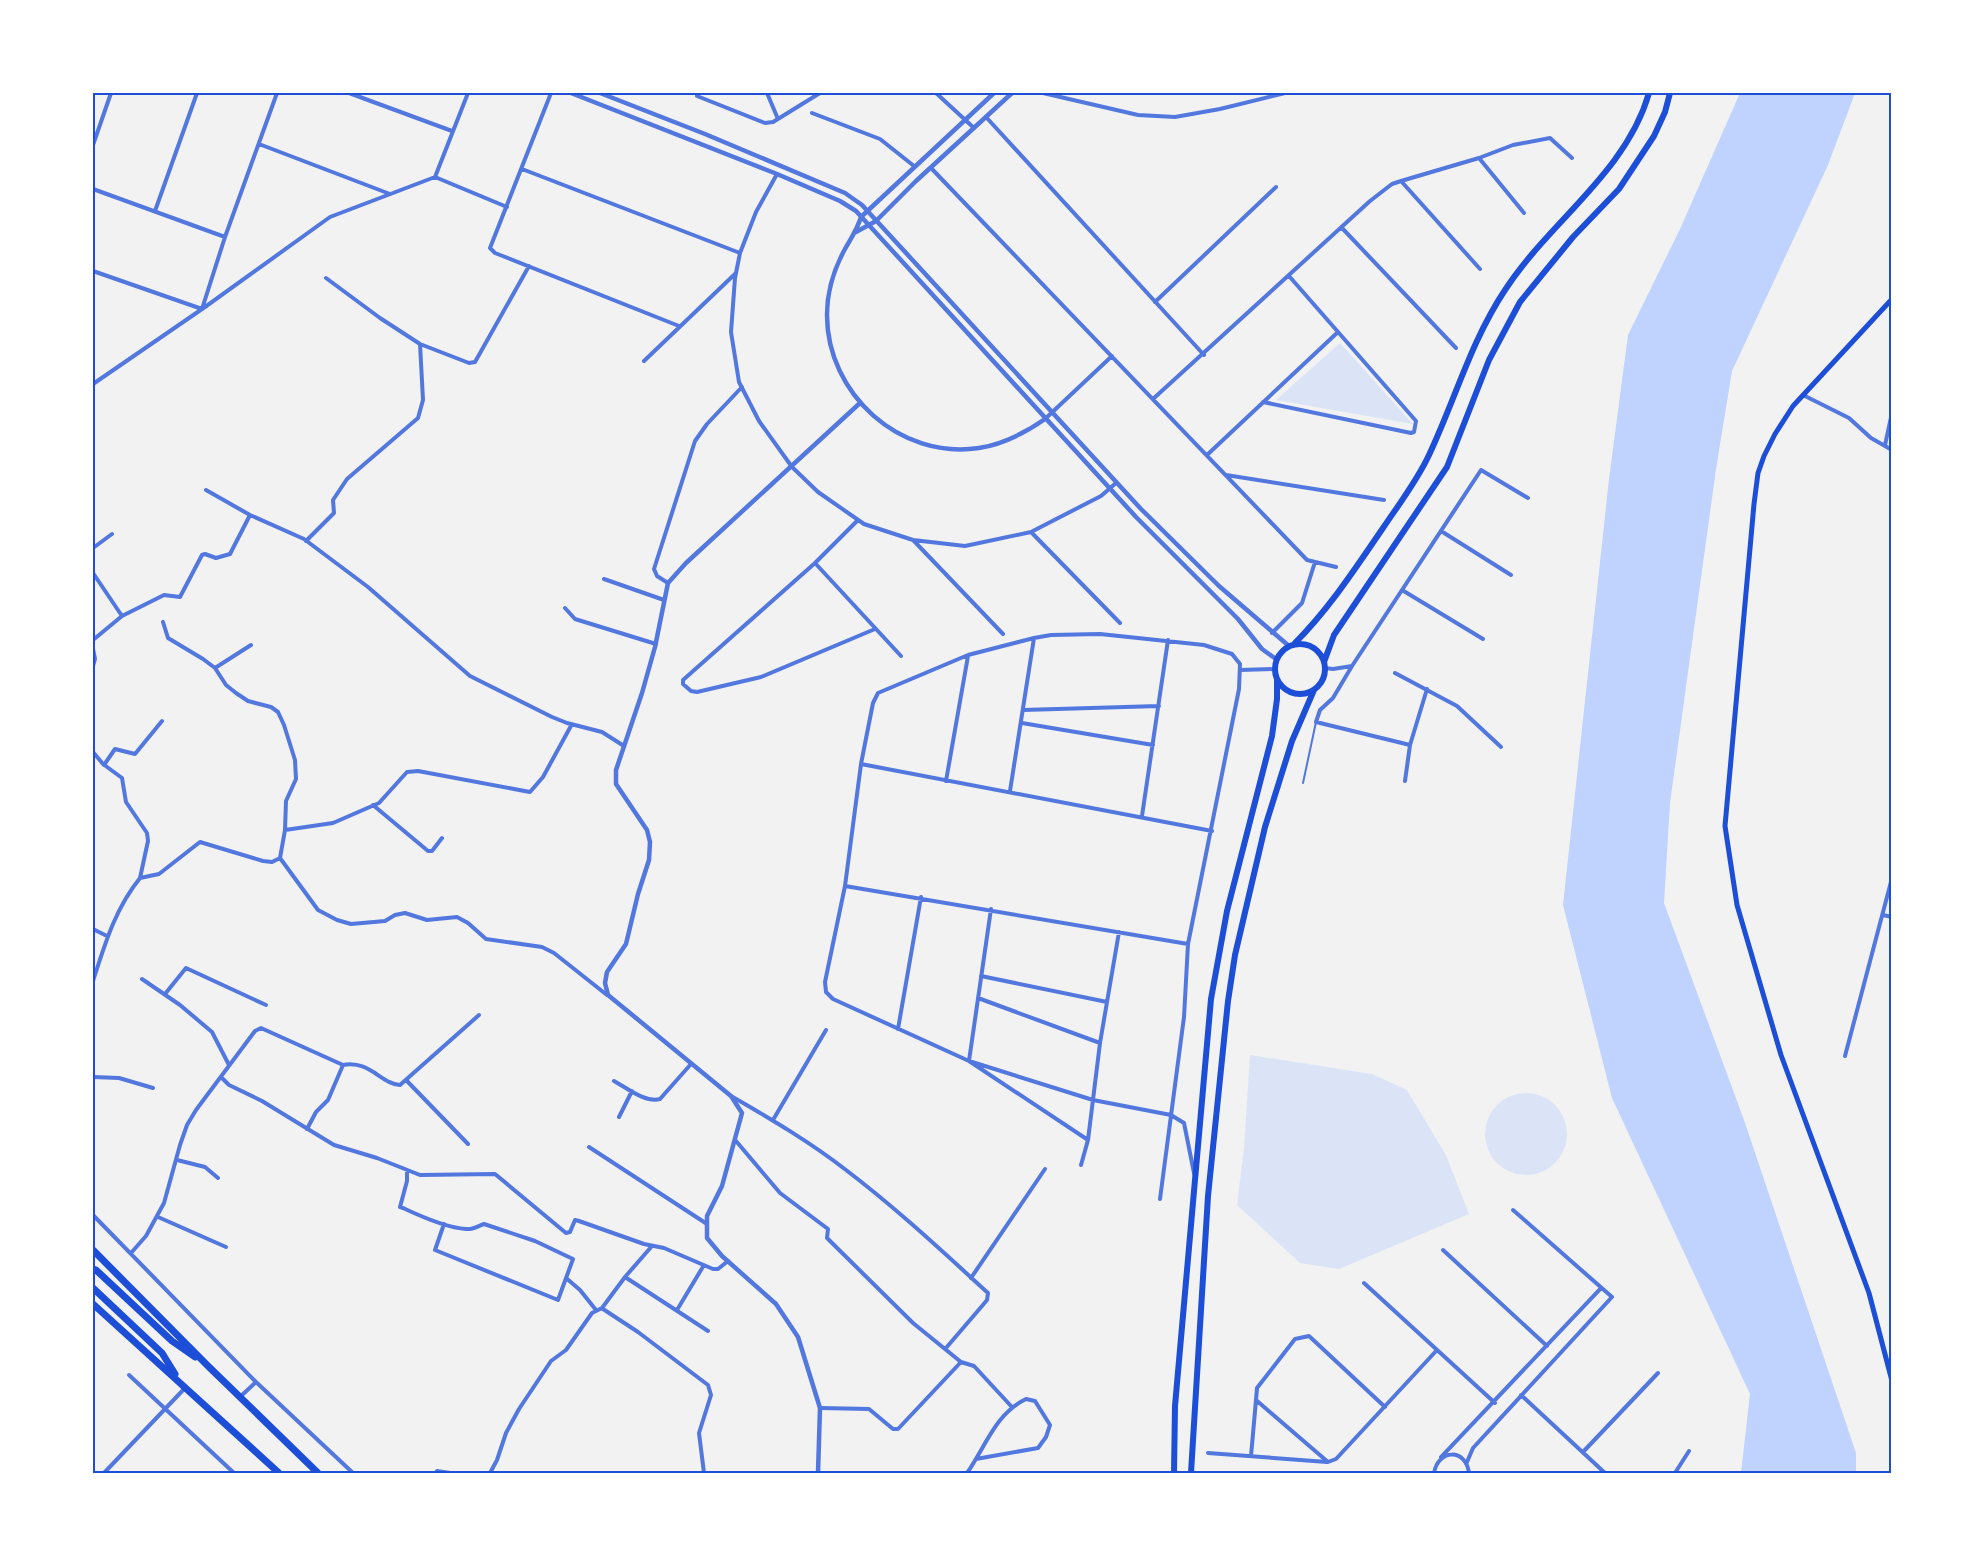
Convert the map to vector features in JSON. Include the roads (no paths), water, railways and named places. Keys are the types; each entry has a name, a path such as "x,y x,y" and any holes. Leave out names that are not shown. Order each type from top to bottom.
{"highway":[{"path":"93,1250 318,1473"},
{"path":"93,1269 172,1341 208,1366"},
{"path":"93,1288 162,1353 183,1386"},
{"path":"93,1304 279,1473"}],"main road":[{"path":"1174,1473 1175,1406 1211,999 1218,951 1272,736 1277,699 1276,659 1281,651 1292,645 1315,623 1341,590 1416,479 1443,425 1470,354 1503,292 1539,244 1590,192 1608,168 1646,106 1649,93"},
{"path":"1191,1473 1208,1196 1228,1001 1235,955 1265,827 1292,741 1314,690 1322,680 1334,635 1448,467 1489,360 1520,302 1567,244 1619,189 1654,136 1665,112 1670,93"},
{"path":"1892,298 1794,406 1774,434 1758,473 1725,826 1737,905 1781,1055 1869,1293 1892,1381"},
{"path":"1292,645 1301,643 1313,647 1322,656 1325,665"},
{"path":"1277,679 1282,686 1297,694 1314,690"}],"street":[{"path":"93,145 111,93"},
{"path":"155,211 197,93"},
{"path":"202,309 225,237 277,93"},
{"path":"349,93 452,131"},
{"path":"435,177 468,93"},
{"path":"551,93 490,248 529,266 680,326"},
{"path":"571,93 777,174 840,201 861,217 1136,517 1238,619 1262,648 1276,659"},
{"path":"600,93 845,193 868,211 1116,483 1219,586 1272,633 1292,645"},
{"path":"767,93 778,119"},
{"path":"697,96 765,123 778,119 820,93"},
{"path":"936,93 974,128"},
{"path":"994,93 861,217 856,232 836,267 830,290 827,314 829,338 835,362 846,384 860,404 879,422 926,445 952,449 978,448 1004,442 1026,433 1052,413 1112,357"},
{"path":"856,232 876,221 1012,93"},
{"path":"1043,93 1138,115 1174,117 1220,109 1285,93"},
{"path":"812,113 880,140 914,166"},
{"path":"986,117 1204,355"},
{"path":"1153,399 1204,355 1370,201 1392,184 1479,158 1513,145 1550,138 1572,158"},
{"path":"259,144 391,194"},
{"path":"1479,158 1524,213"},
{"path":"931,168 1307,560 1336,567"},
{"path":"522,169 740,253"},
{"path":"777,174 756,212 740,253 731,332 739,382 759,421 792,467 818,492 864,524 913,540 965,546 1031,532 1101,496 1116,483"},
{"path":"93,384 330,218 435,177 507,207"},
{"path":"1401,181 1480,269"},
{"path":"1155,302 1276,187"},
{"path":"93,189 225,237"},
{"path":"1342,228 1456,348"},
{"path":"326,278 420,344 462,361 475,362 529,266"},
{"path":"93,271 202,309"},
{"path":"644,361 736,273"},
{"path":"1263,402 1411,433 1416,429 1416,421 1288,275"},
{"path":"1207,455 1338,332"},
{"path":"306,541 334,513 333,500 347,479 418,418 423,400 420,344"},
{"path":"668,583 657,576 654,569 695,441 707,424 742,387"},
{"path":"1803,395 1849,418 1871,438 1892,450"},
{"path":"608,995 605,983 607,972 626,944 649,861 650,842 647,830 616,784 616,770 656,644 668,583 686,563 860,404"},
{"path":"1885,445 1892,413"},
{"path":"1410,745 1316,722 1320,710 1333,698 1481,470 1528,498"},
{"path":"1226,475 1384,500"},
{"path":"206,490 250,515 306,541 368,587 470,676 517,701 572,724 602,732 624,746"},
{"path":"93,640 122,616 164,595 180,597 202,555 207,554 216,558 230,554 250,515"},
{"path":"858,520 815,563 683,680 687,689 697,692 761,677 875,629"},
{"path":"1441,531 1511,575"},
{"path":"1031,532 1120,623"},
{"path":"93,548 112,534"},
{"path":"913,540 1003,634"},
{"path":"1272,633 1302,603 1315,562"},
{"path":"815,563 901,656"},
{"path":"93,573 122,616"},
{"path":"604,579 664,600"},
{"path":"1402,590 1482,639"},
{"path":"565,608 575,619 656,644"},
{"path":"163,622 168,638 189,649 215,668 226,685 236,693 248,701 271,706 278,712 295,760 296,780 286,801 285,830 280,858 318,910 351,924 386,921 395,915 405,913 427,920 457,917 468,923 486,939 542,947 554,953 731,1096 773,1120 847,1170 988,1293 987,1300 946,1348"},
{"path":"1160,1199 1171,1115 1184,1017 1188,944 1239,689 1240,664 1232,654 1204,645 1168,640 1100,634 1034,638 968,656 878,693 873,703 861,764 845,886 825,982 826,992 833,999 969,1061 1093,1101 1171,1115 1184,1123 1194,1178"},
{"path":"1010,791 1034,638"},
{"path":"1142,816 1168,640"},
{"path":"215,668 251,645"},
{"path":"93,649 95,659 93,666"},
{"path":"946,781 968,656"},
{"path":"1325,665 1333,669 1352,666"},
{"path":"1240,670 1275,669"},
{"path":"1395,673 1457,706 1501,747"},
{"path":"1405,780 1410,745 1428,689"},
{"path":"1023,710 1160,706"},
{"path":"104,765 116,749 135,754 162,721"},
{"path":"1022,723 1152,745"},
{"path":"285,830 333,823 373,805 379,802 407,772 418,771 530,792 543,777 572,724"},
{"path":"93,752 104,765 122,778 126,802 147,834 148,841 140,878 130,890 107,936 93,981"},
{"path":"861,764 1212,831"},
{"path":"373,805 428,851 432,851 442,838"},
{"path":"140,878 159,874 200,842 263,861 272,862 280,858"},
{"path":"1845,1056 1892,878"},
{"path":"845,886 921,897 1188,944"},
{"path":"898,1029 921,897"},
{"path":"969,1061 991,909"},
{"path":"1883,915 1892,917"},
{"path":"93,929 107,936"},
{"path":"1081,1165 1088,1140 1100,1043 1119,932"},
{"path":"165,995 186,968 266,1005"},
{"path":"981,976 1107,1002"},
{"path":"142,980 212,1032 229,1065"},
{"path":"978,998 1100,1043"},
{"path":"131,1253 146,1236 158,1216 172,1181 187,1125 195,1110 255,1031 261,1028 343,1065 363,1067 393,1085 399,1085 479,1015"},
{"path":"773,1120 826,1030"},
{"path":"969,1061 1088,1140"},
{"path":"614,1081 648,1099 660,1099 691,1064"},
{"path":"307,1129 316,1112 328,1101 343,1065"},
{"path":"93,1077 119,1078 153,1088"},
{"path":"221,1077 229,1085 262,1101 334,1145 420,1175 495,1174 566,1233 570,1232 575,1220 664,1248 713,1269 718,1269 728,1261"},
{"path":"406,1080 468,1144"},
{"path":"619,1117 632,1091"},
{"path":"731,1096 742,1113 723,1186 707,1216 707,1238 728,1261 776,1304 798,1337 820,1408 819,1473"},
{"path":"736,1141 780,1193 828,1229 827,1238 913,1323 961,1362 974,1366 1011,1406"},
{"path":"590,1147 707,1224"},
{"path":"177,1160 205,1167 218,1178"},
{"path":"971,1278 1045,1169"},
{"path":"407,1170 407,1181 400,1207 444,1224 468,1230 484,1224 535,1241 573,1259 558,1300 435,1250 444,1224"},
{"path":"1469,1473 1467,1462 1473,1448 1612,1298 1513,1210"},
{"path":"93,1215 256,1382 353,1473"},
{"path":"158,1216 226,1247"},
{"path":"490,1473 519,1408 551,1361 566,1350 596,1310 602,1308 652,1246"},
{"path":"1443,1250 1547,1346"},
{"path":"677,1310 704,1265"},
{"path":"625,1277 708,1331"},
{"path":"566,1278 580,1290 596,1310"},
{"path":"1364,1283 1495,1402"},
{"path":"1432,1473 1441,1457 1602,1288"},
{"path":"602,1308 708,1385 711,1395 699,1433 704,1473"},
{"path":"1251,1456 1257,1388 1294,1339 1309,1336 1385,1407"},
{"path":"1208,1453 1328,1462 1336,1459 1437,1350"},
{"path":"820,1408 869,1409 893,1429 898,1429 961,1362"},
{"path":"1583,1452 1658,1373"},
{"path":"129,1376 234,1473"},
{"path":"240,1397 256,1382"},
{"path":"104,1473 183,1386"},
{"path":"1521,1395 1605,1473"},
{"path":"968,1473 987,1437 1011,1406 1026,1399 1035,1401 1050,1425 1046,1437 1038,1448 976,1459"},
{"path":"1256,1400 1328,1462"},
{"path":"1675,1473 1689,1451"},
{"path":"1441,1457 1450,1454 1460,1456 1467,1462"},
{"path":"436,1473 437,1471 450,1473"}],"lane":[{"path":"1303,783 1316,722"}],"water":[{"path":"1740,93 1855,93 1828,165 1732,371 1716,469 1670,803 1664,903 1744,1120 1856,1453 1856,1473 1741,1473 1750,1394 1612,1098 1563,905 1609,479 1628,335 1680,229"}]}
